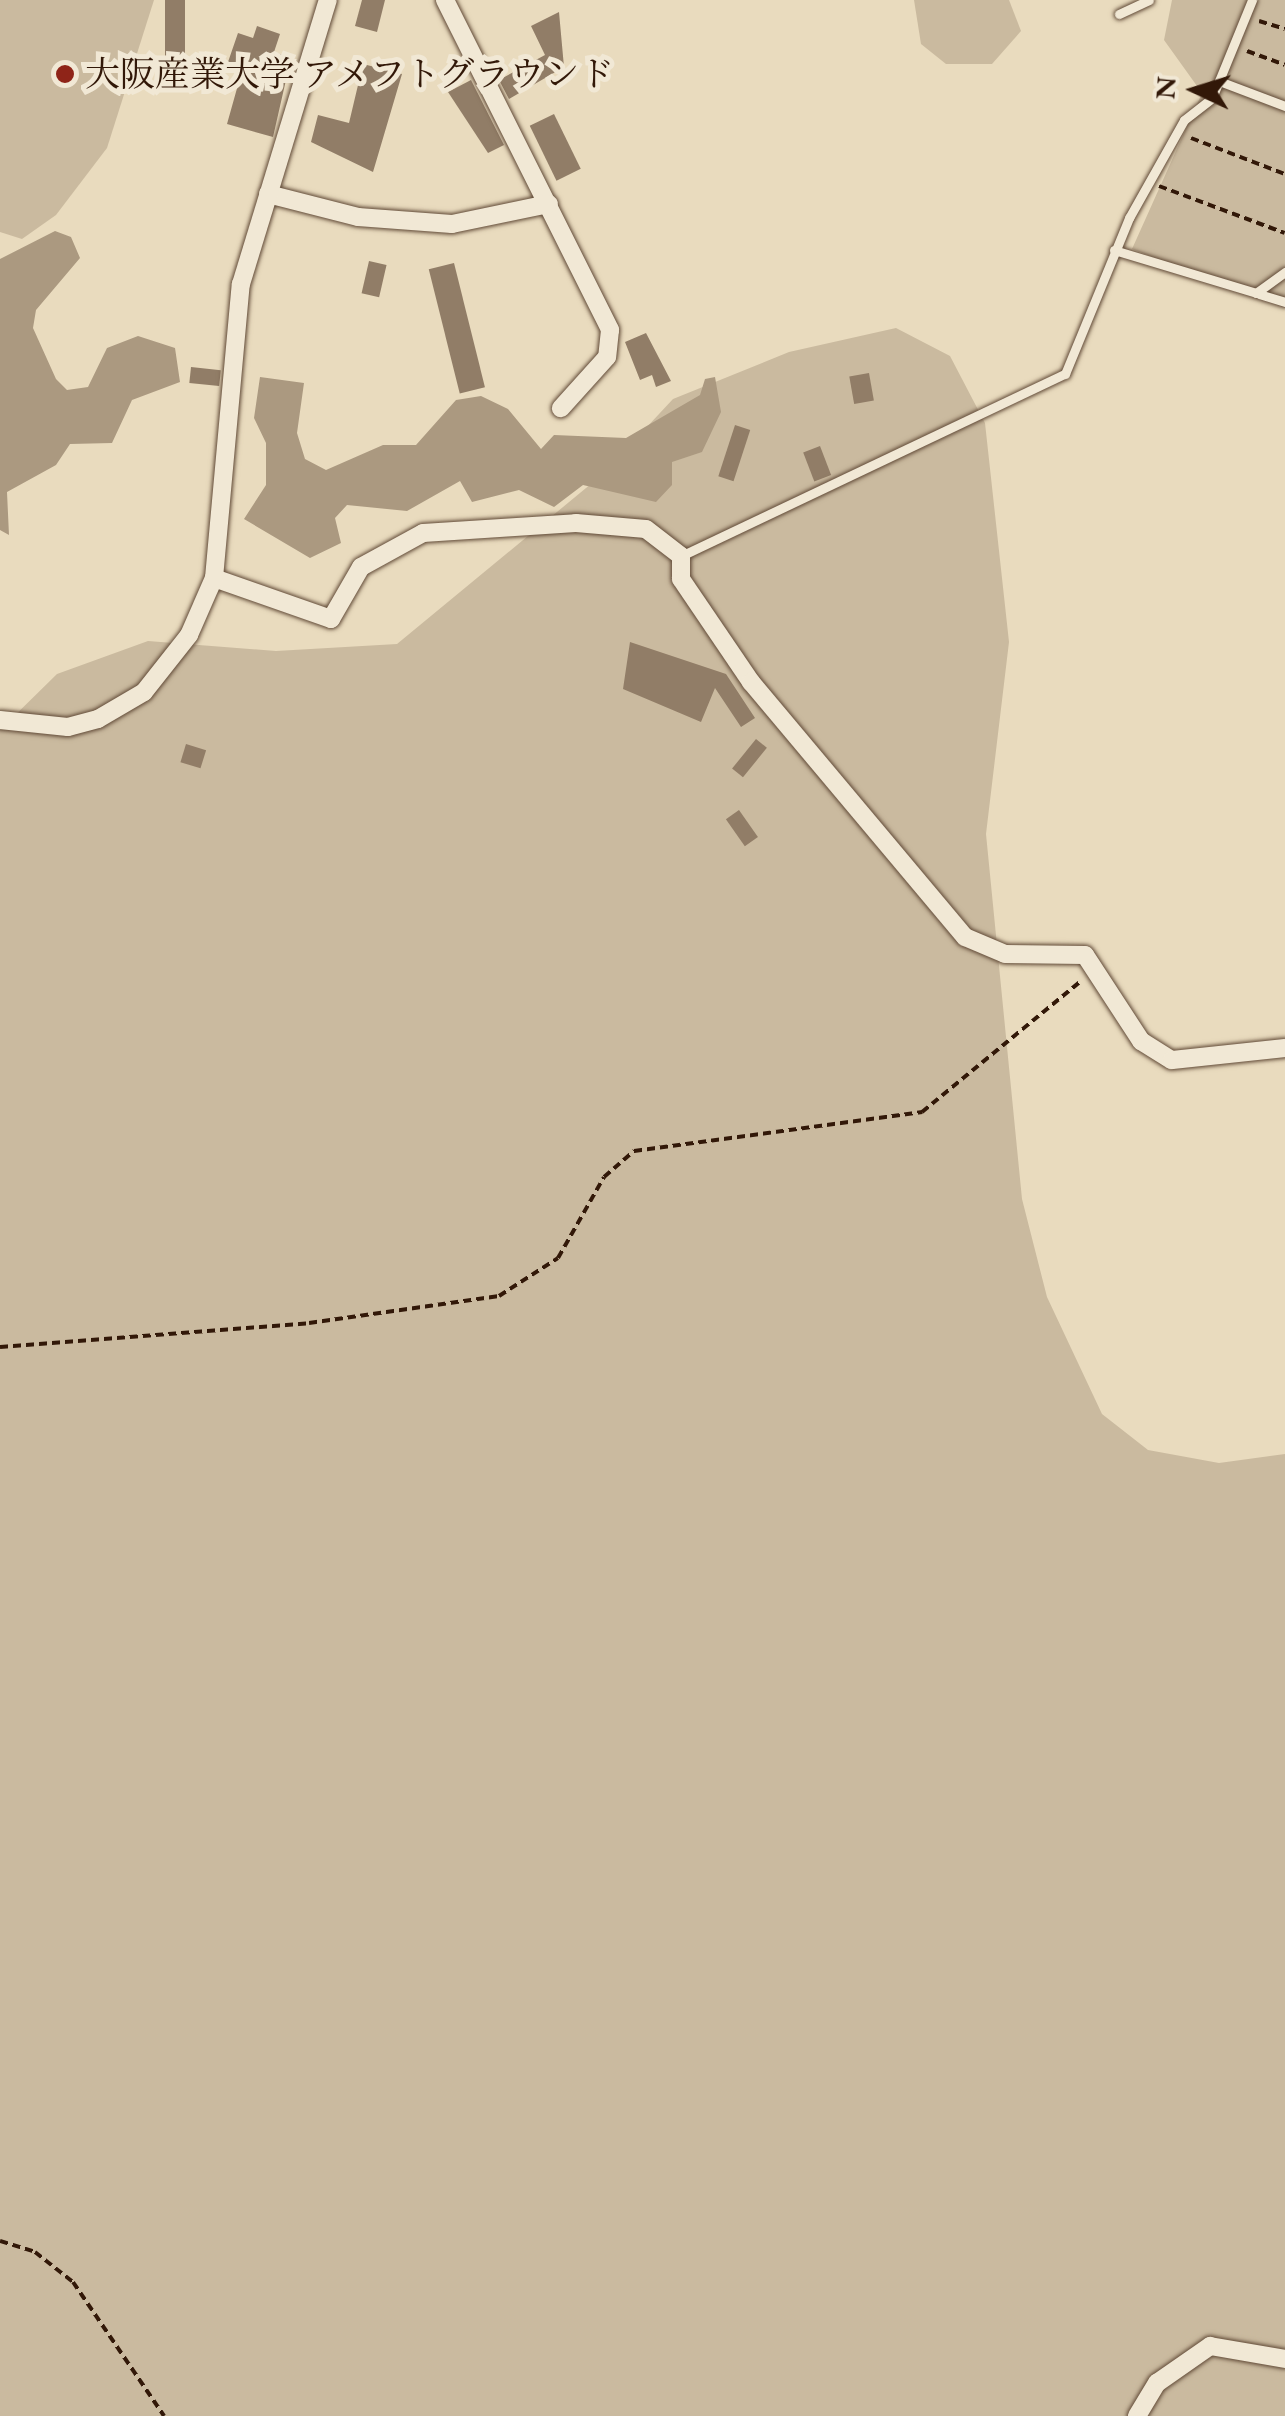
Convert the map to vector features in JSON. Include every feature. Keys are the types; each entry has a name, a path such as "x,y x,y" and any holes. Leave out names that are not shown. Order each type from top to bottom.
{"street":[{"path":"0,720 68,727 144,692 188,636 214,578 233,320 328,0"},
{"path":"445,0 610,330 607,357 561,408"},
{"path":"268,194 358,217 452,224 550,204"},
{"path":"214,578 331,619 361,567 423,533 625,522 681,556 681,579 750,682 964,937 1005,954 1085,955 1098,965 1140,1041 1172,1060 1285,1048"},
{"path":"1137,2416 1157,2382 1210,2346 1285,2359"}],"lane":[{"path":"1119,14 1149,0"},
{"path":"681,556 1047,390 1065,374 1114,250 1177,132 1219,80 1252,0"},
{"path":"1219,80 1285,106"},
{"path":"1114,250 1285,302"},
{"path":"1256,294 1285,272"}],"path":[{"path":"1246,17 1285,30"},
{"path":"1234,46 1285,66"},
{"path":"1177,132 1285,174"},
{"path":"1150,183 1285,233"},
{"path":"0,1347 308,1322 499,1296 558,1258 604,1177 634,1151 922,1112 1098,965"},
{"path":"0,2241 35,2252 74,2282 164,2416"}],"shaded area":[{"name":"大阪産業大学 アメフトグラウンド","path":"0,0 154,0 107,148 56,215 22,239 0,232"},
{"path":"914,0 1009,0 1021,31 992,64 946,64 921,44"},
{"path":"1172,0 1285,0 1285,308 1132,249 1202,93 1164,40"},
{"path":"55,231 71,237 80,258 36,310 33,328 56,379 67,390 88,387 107,348 138,336 175,348 180,382 132,400 112,443 70,444 56,465 7,492 9,535 0,530 0,259"},
{"path":"896,328 950,356 985,423 1009,642 986,834 1022,1199 1047,1297 1102,1414 1148,1450 1219,1463 1285,1454 1285,2416 0,2416 0,730 57,674 148,641 276,651 397,644 603,474 673,399 789,352"},
{"path":"260,377 304,383 297,433 305,459 326,470 383,445 416,445 456,400 481,396 508,409 541,449 554,435 626,438 700,395 705,379 715,377 721,412 702,452 672,462 672,485 656,502 583,485 554,507 519,490 472,502 460,481 407,511 347,505 335,518 341,543 310,558 244,519 266,485 266,443 254,418"}],"building":[{"path":"165,0 185,0 185,59 165,59"},
{"path":"362,0 385,0 377,32 355,26"},
{"path":"559,12 564,67 509,99 499,80 545,55 531,26"},
{"path":"257,26 280,34 274,52 291,58 273,137 227,124 243,67 228,62 238,33 253,38"},
{"path":"363,64 402,74 373,172 311,142 318,115 349,123"},
{"path":"471,80 504,145 488,153 448,92"},
{"path":"554,114 581,169 556,181 530,126"},
{"path":"369,261 387,265 379,297 362,293"},
{"path":"454,263 485,387 460,393 429,269"},
{"path":"646,333 671,381 656,387 652,375 640,380 625,342"},
{"path":"191,367 221,370 219,386 189,383"},
{"path":"869,373 874,401 854,404 849,376"},
{"path":"735,425 750,430 734,481 718,476"},
{"path":"820,446 831,475 814,481 803,452"},
{"path":"630,642 726,674 755,718 741,727 715,688 701,722 623,689"},
{"path":"756,739 767,748 743,777 732,769"},
{"path":"186,744 206,750 201,768 180,762"},
{"path":"739,810 758,837 745,846 726,819"}],"place":[{"name":"大阪産業大学 アメフトグラウンド","path":"65,74"}]}
